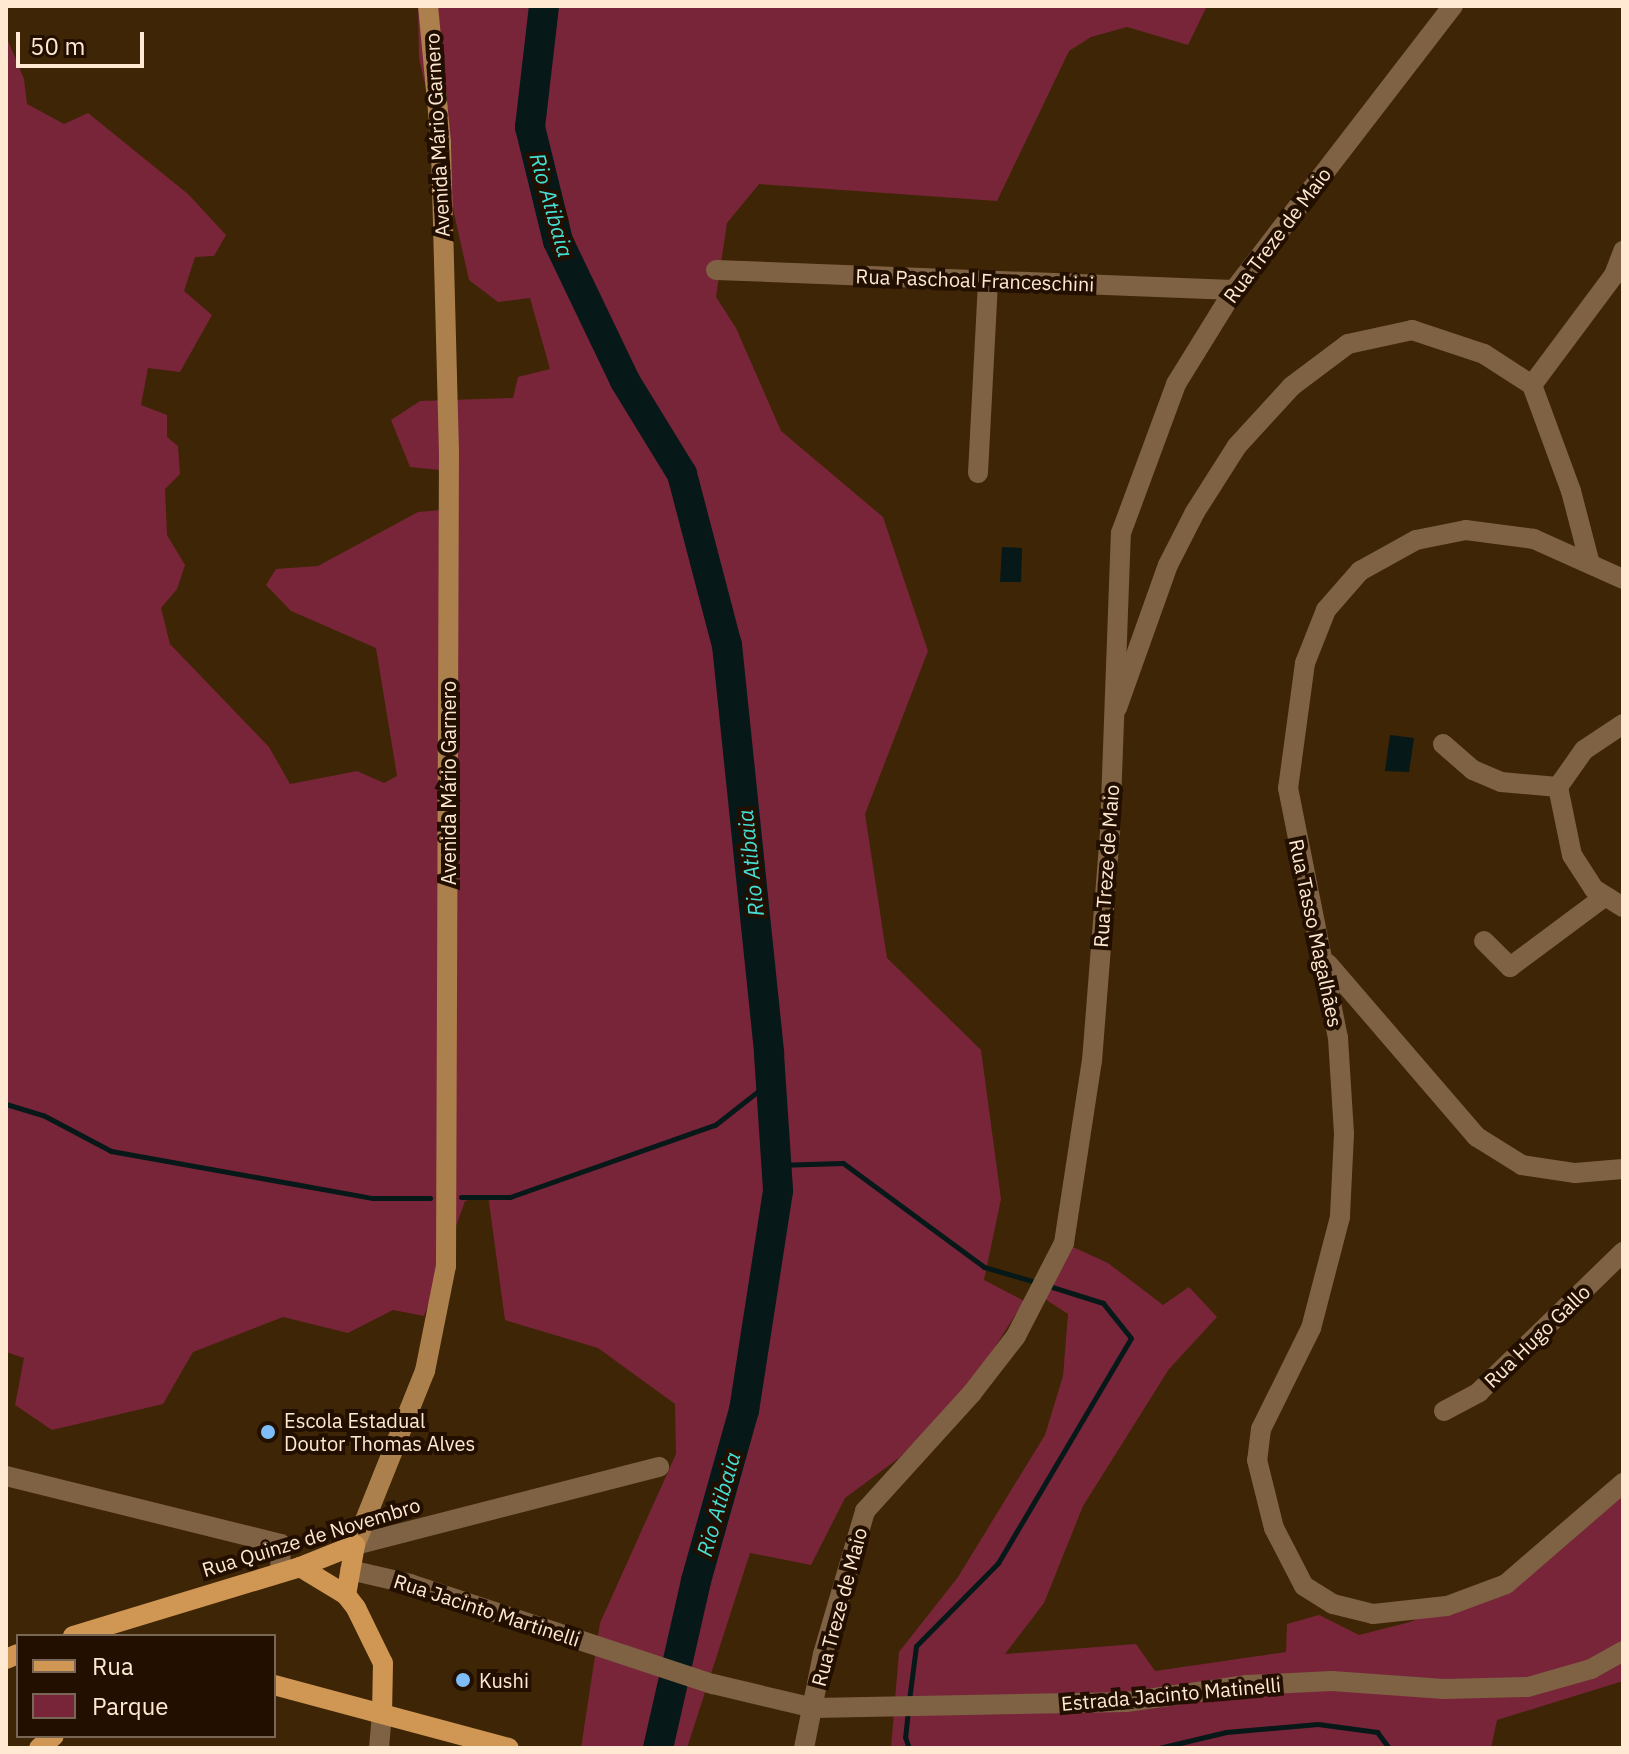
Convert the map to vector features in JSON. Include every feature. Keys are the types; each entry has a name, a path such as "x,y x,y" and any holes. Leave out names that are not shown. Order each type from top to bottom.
{"main road":[{"name":"Avenida Mário Garnero","path":"355,1545 425,1371 446,1266 449,453 441,143 428,6"},
{"name":"Rua Quinze de Novembro","path":"86,1634 106,1631 290,1570 355,1545"},
{"path":"346,1595 355,1545"},
{"path":"290,1570 346,1595 383,1663 382,1713"},
{"path":"276,1686 509,1748"}],"street":[{"name":"Rua Treze de Maio","path":"804,1748 823,1654 865,1511 972,1393 1016,1336 1064,1243 1092,1061 1115,715 1121,533 1176,384 1234,290 1453,6"},
{"path":"1532,385 1614,275 1623,251"},
{"name":"Rua Paschoal Franceschini","path":"716,270 1234,290"},
{"path":"978,473 988,280"},
{"path":"1115,715 1168,565 1195,512 1237,446 1292,386 1348,344 1412,330 1484,354 1532,385 1571,491 1589,560"},
{"name":"Rua Tasso Magalhães","path":"1623,579 1589,560 1534,539 1466,530 1416,540 1360,571 1326,610 1305,663 1288,788 1326,960 1344,1134 1340,1217 1316,1313 1261,1429 1257,1460 1274,1528 1304,1586 1333,1604 1373,1614 1447,1606 1506,1584 1623,1483"},
{"path":"1623,724 1584,750 1558,787 1572,855 1603,898 1623,907"},
{"path":"1443,744 1473,770 1501,782 1558,787"},
{"path":"1484,941 1510,967 1603,898"},
{"path":"1326,960 1477,1137 1522,1165 1575,1173 1623,1169"},
{"name":"Rua Hugo Gallo","path":"1444,1411 1479,1392 1623,1252"},
{"name":"Rua Quinze de Novembro","path":"355,1545 659,1467"},
{"path":"6,1476 281,1544 290,1570"},
{"name":"Rua Jacinto Martinelli","path":"350,1570 624,1654"},
{"name":"Estrada Jacinto Matinelli","path":"624,1654 713,1684 814,1708 1126,1702 1247,1685 1332,1681 1444,1689 1528,1687 1591,1669 1623,1651"},
{"path":"379,1748 382,1713"}],"green space":[{"path":"418,6 1207,6 1188,45 1127,27 1091,37 1069,51 997,201 759,184 727,223 716,297 736,328 781,431 883,517 928,651 865,814 887,958 981,1050 1001,1199 984,1280 1024,1301 971,1385 899,1458 845,1498 811,1565 750,1553 687,1748 581,1748 600,1623 676,1454 675,1404 598,1348 505,1320 488,1195 465,1201 424,1316 393,1310 348,1333 283,1317 193,1352 163,1404 52,1430 15,1405 24,1358 6,1352 6,36 24,79 27,104 64,124 88,113 188,194 226,235 214,256 195,257 184,291 212,315 180,372 148,368 141,405 167,415 167,437 178,446 180,474 165,489 167,535 185,565 177,589 161,608 170,644 269,747 290,784 357,771 384,783 397,776 376,648 291,611 266,585 276,569 318,566 418,512 441,510 440,470 410,467 391,420 420,401 513,398 518,377 550,369 530,298 498,302 469,280 419,58"},
{"path":"1064,1243 1108,1263 1163,1305 1189,1287 1217,1317 1169,1369 1083,1506 1044,1603 1005,1654 1136,1644 1155,1671 1286,1652 1287,1624 1319,1615 1359,1635 1410,1622 1506,1584 1623,1482 1623,1681 1497,1720 1491,1748 891,1748 899,1652 958,1577 1045,1435 1063,1376 1068,1314 1045,1299"}],"shaded area":[{"path":"1002,547 1022,548 1021,582 1000,582"},
{"path":"1390,735 1414,738 1409,772 1385,771"}],"waterway":[{"name":"Rio Atibaia","path":"544,6 530,127 558,241 625,381 682,474 727,645 769,1054 778,1191 744,1410 696,1581 658,1748"},
{"path":"461,1197 510,1197 715,1125 771,1081"},
{"path":"6,1104 43,1115 111,1151 373,1198 430,1198"},
{"path":"776,1165 843,1163 984,1267 1039,1283"},
{"path":"909,1700 916,1646 998,1563 1131,1338 1103,1303 1049,1286"},
{"path":"908,1710 905,1737 909,1748"},
{"path":"1159,1748 1226,1732 1318,1724 1377,1732 1389,1748"}],"place":[{"name":"Escola Estadual Doutor Thomas Alves","path":"268,1432"},
{"name":"Kushi","path":"463,1680"}]}
